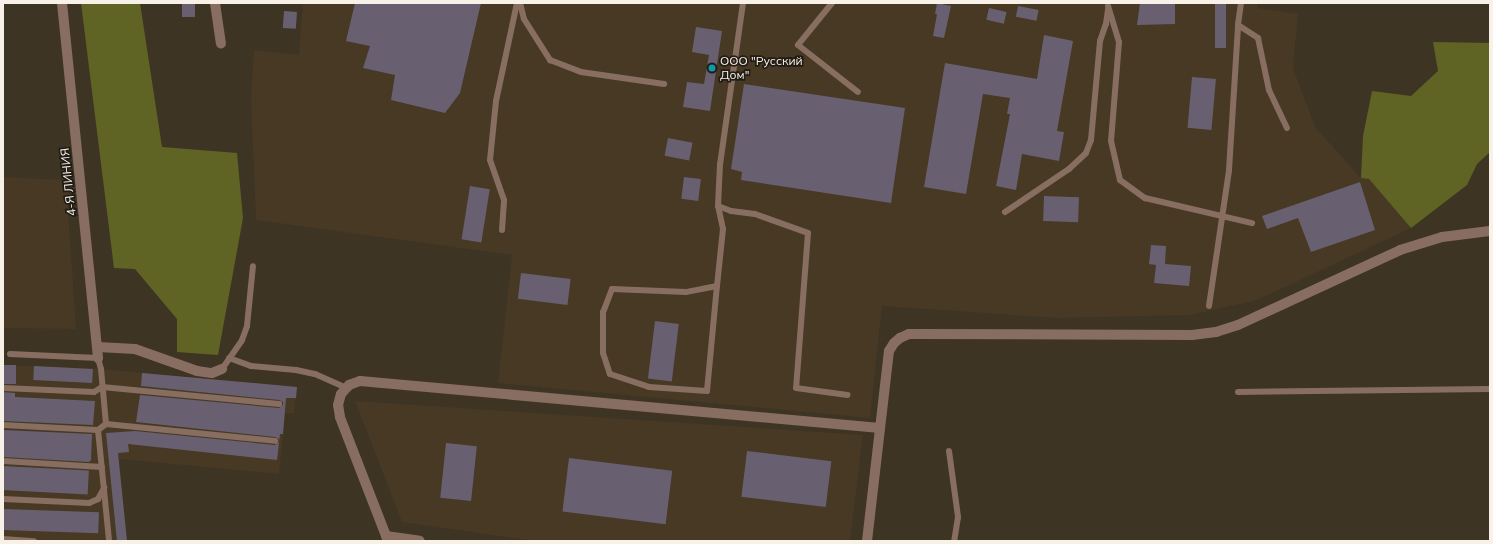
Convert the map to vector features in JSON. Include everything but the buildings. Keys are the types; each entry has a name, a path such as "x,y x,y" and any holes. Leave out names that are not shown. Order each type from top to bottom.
{"street":[{"name":"4-Я ЛИНИЯ","path":"62,3 98,358"},
{"path":"214,3 221,44"},
{"path":"867,541 889,351 894,343 900,338 909,334 1192,335 1216,332 1238,325 1400,250 1442,237 1490,231"},
{"path":"98,347 135,349 197,371 212,373 222,369"},
{"path":"420,541 387,539 340,417 338,405 341,394 346,388 360,381 880,428"}],"lane":[{"path":"502,230 504,200 490,160 496,101 517,3"},
{"path":"520,3 524,19 550,60 581,72 664,84"},
{"path":"717,286 686,292 612,289 603,312 602,353 610,374 649,387 707,391 723,229 718,206 720,164 744,3"},
{"path":"832,3 798,45 858,92"},
{"path":"1210,306 1229,170 1238,25 1241,3"},
{"path":"1005,212 1069,169 1086,153 1091,140 1100,42 1106,24 1108,5"},
{"path":"1108,5 1119,42 1112,140 1120,180 1145,198 1252,222"},
{"path":"1238,25 1258,38 1269,90 1287,128"},
{"path":"718,206 731,211 755,214 808,233 796,388 848,395"},
{"path":"222,369 242,340 247,326 253,266"},
{"path":"10,354 98,358 106,424"},
{"path":"229,358 251,366 296,370 315,374 346,388"},
{"path":"3,388 94,392 102,387 279,404"},
{"path":"1238,392 1490,389"},
{"path":"3,425 98,430 106,424 275,441"},
{"path":"98,430 109,541"},
{"path":"949,451 958,517 954,541"},
{"path":"3,461 102,467"},
{"path":"3,499 90,503 98,499 104,488"},
{"path":"3,539 34,541"}],"shaded area":[{"path":"303,3 1257,3 1257,8 1298,14 1293,68 1315,127 1361,178 1369,179 1411,228 1257,300 1190,315 1058,318 882,306 870,418 498,383 512,255 256,220 251,100 254,50 299,55"},
{"path":"3,177 66,180 76,329 3,328"},
{"path":"3,365 101,369 297,387 294,413 285,413 279,474 119,459 127,541 3,541"},
{"path":"355,401 863,435 850,540 535,541 402,522"}],"green space":[{"path":"81,3 140,3 162,147 237,153 243,218 218,355 177,352 177,319 135,269 114,268"},
{"path":"1433,42 1490,43 1490,152 1477,164 1467,185 1411,228 1369,179 1361,178 1363,136 1372,91 1411,96 1438,71"}],"place":[{"name":"ООО \"Русский Дом\"","path":"712,68"}]}
